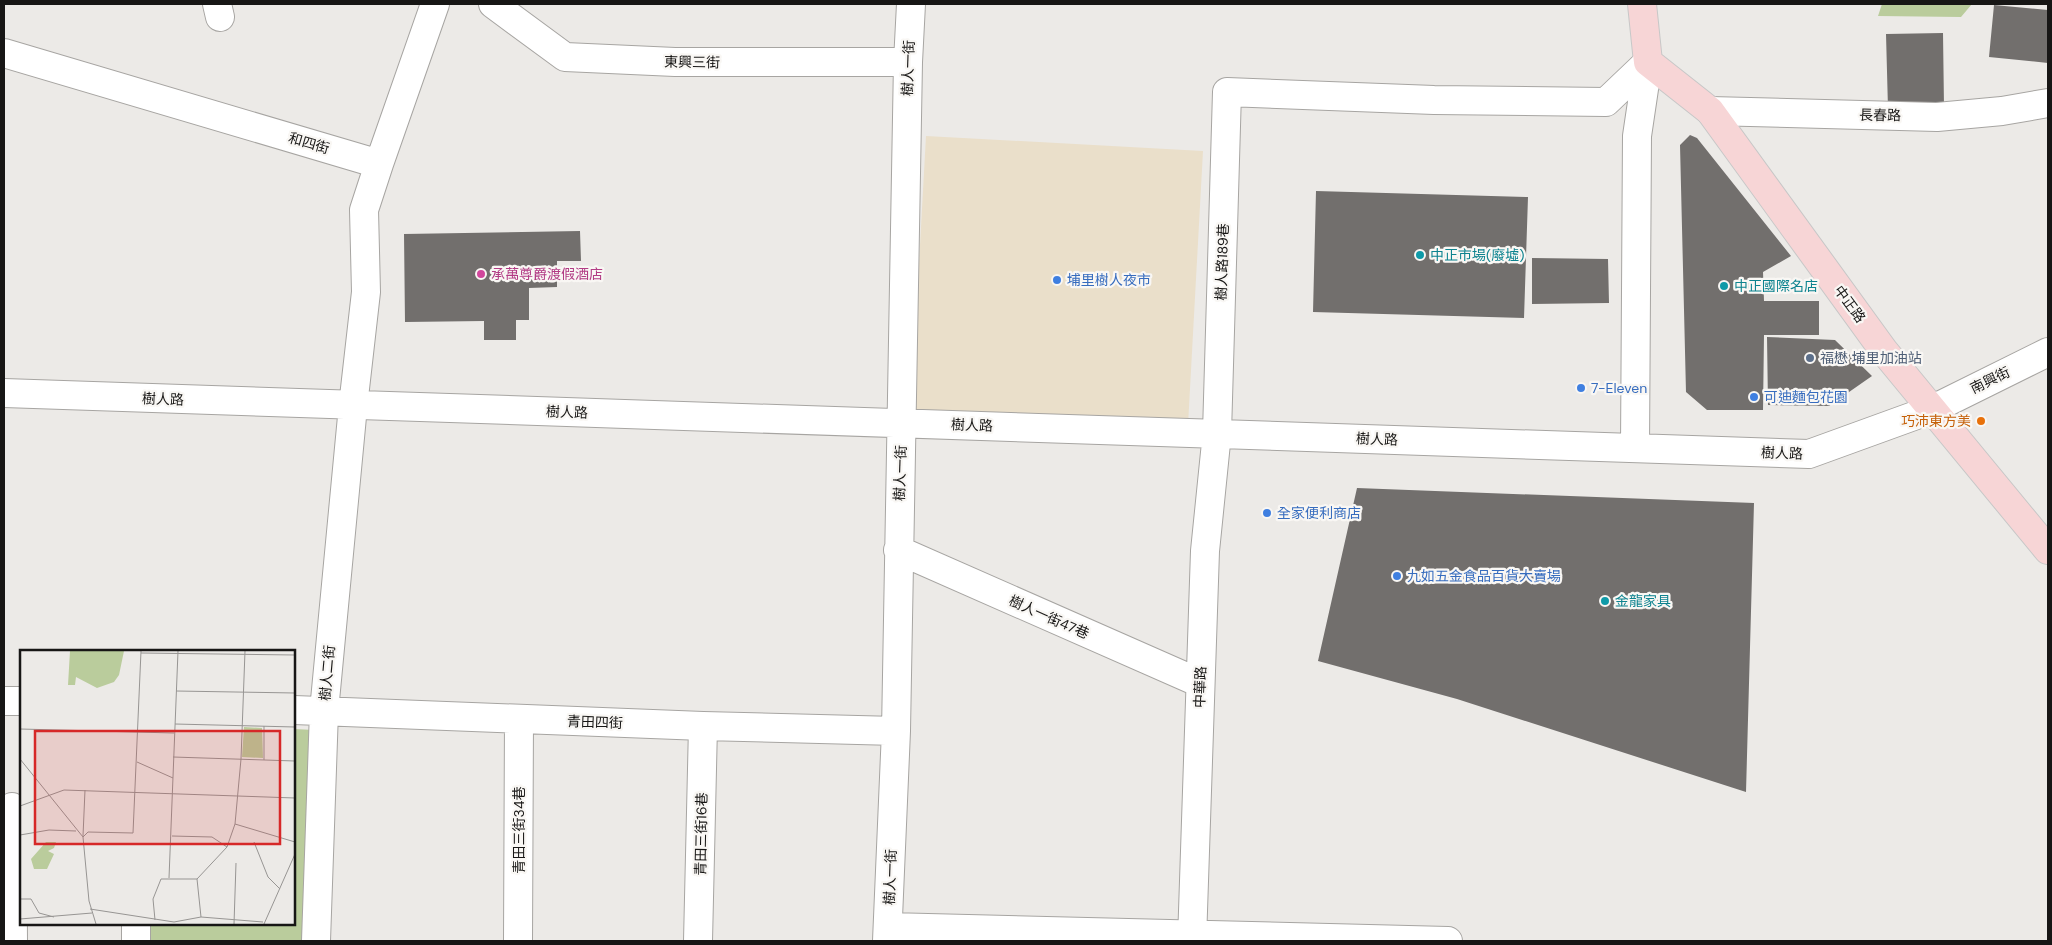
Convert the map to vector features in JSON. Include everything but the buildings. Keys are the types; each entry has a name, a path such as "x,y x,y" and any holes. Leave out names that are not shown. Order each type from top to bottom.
{"main road":[{"path":"1642,4 1648,62"},
{"name":"中正路","path":"1648,62 1710,111 1884,351 2048,550"}],"street":[{"path":"353,406 366,292 364,210 435,4"},
{"name":"東興三街","path":"493,4 565,58 675,62 908,62"},
{"name":"樹人一街","path":"887,934 896,732 908,62 911,4"},
{"name":"和四街","path":"4,53 379,164"},
{"path":"1635,448 1637,136 1648,62"},
{"name":"樹人路189巷","path":"1217,433 1227,92 1434,100 1606,102 1648,62"},
{"name":"長春路","path":"1710,111 1937,117 2002,111 2048,103"},
{"name":"南興街","path":"1933,409 2048,352"},
{"name":"樹人路","path":"4,393 1809,454 1933,409"},
{"name":"樹人二街","path":"316,941 324,711 353,406"},
{"name":"中華路","path":"1192,938 1205,551 1217,433"},
{"name":"樹人一街47巷","path":"898,550 1200,683"},
{"path":"4,701 20,702"},
{"name":"青田四街","path":"295,710 896,732"},
{"name":"青田三街34巷","path":"518,941 519,719"},
{"name":"青田三街16巷","path":"698,941 703,726"},
{"path":"12,806 14,941"},
{"path":"136,925 136,941"},
{"path":"887,934 1448,941"}],"shaded area":[{"name":"埔里樹人夜市","path":"926,136 1203,151 1188,425 911,409"}],"green space":[{"path":"1882,4 1972,4 1961,17 1878,16"},
{"path":"295,729 314,730 306,941 147,941 147,925 295,925"}],"place":[{"name":"中正市場(廢墟)","path":"1420,255"},
{"name":"承萬尊爵渡假酒店","path":"481,274"},
{"name":"埔里樹人夜市","path":"1057,280"},
{"name":"中正國際名店","path":"1724,286"},
{"name":"福懋 埔里加油站","path":"1810,358"},
{"name":"7-Eleven","path":"1581,388"},
{"name":"可迪麵包花園","path":"1754,397"},
{"name":"巧沛東方美","path":"1981,421"},
{"name":"全家便利商店","path":"1267,513"},
{"name":"九如五金食品百貨大賣場","path":"1397,576"},
{"name":"金龍家具","path":"1605,601"}]}
